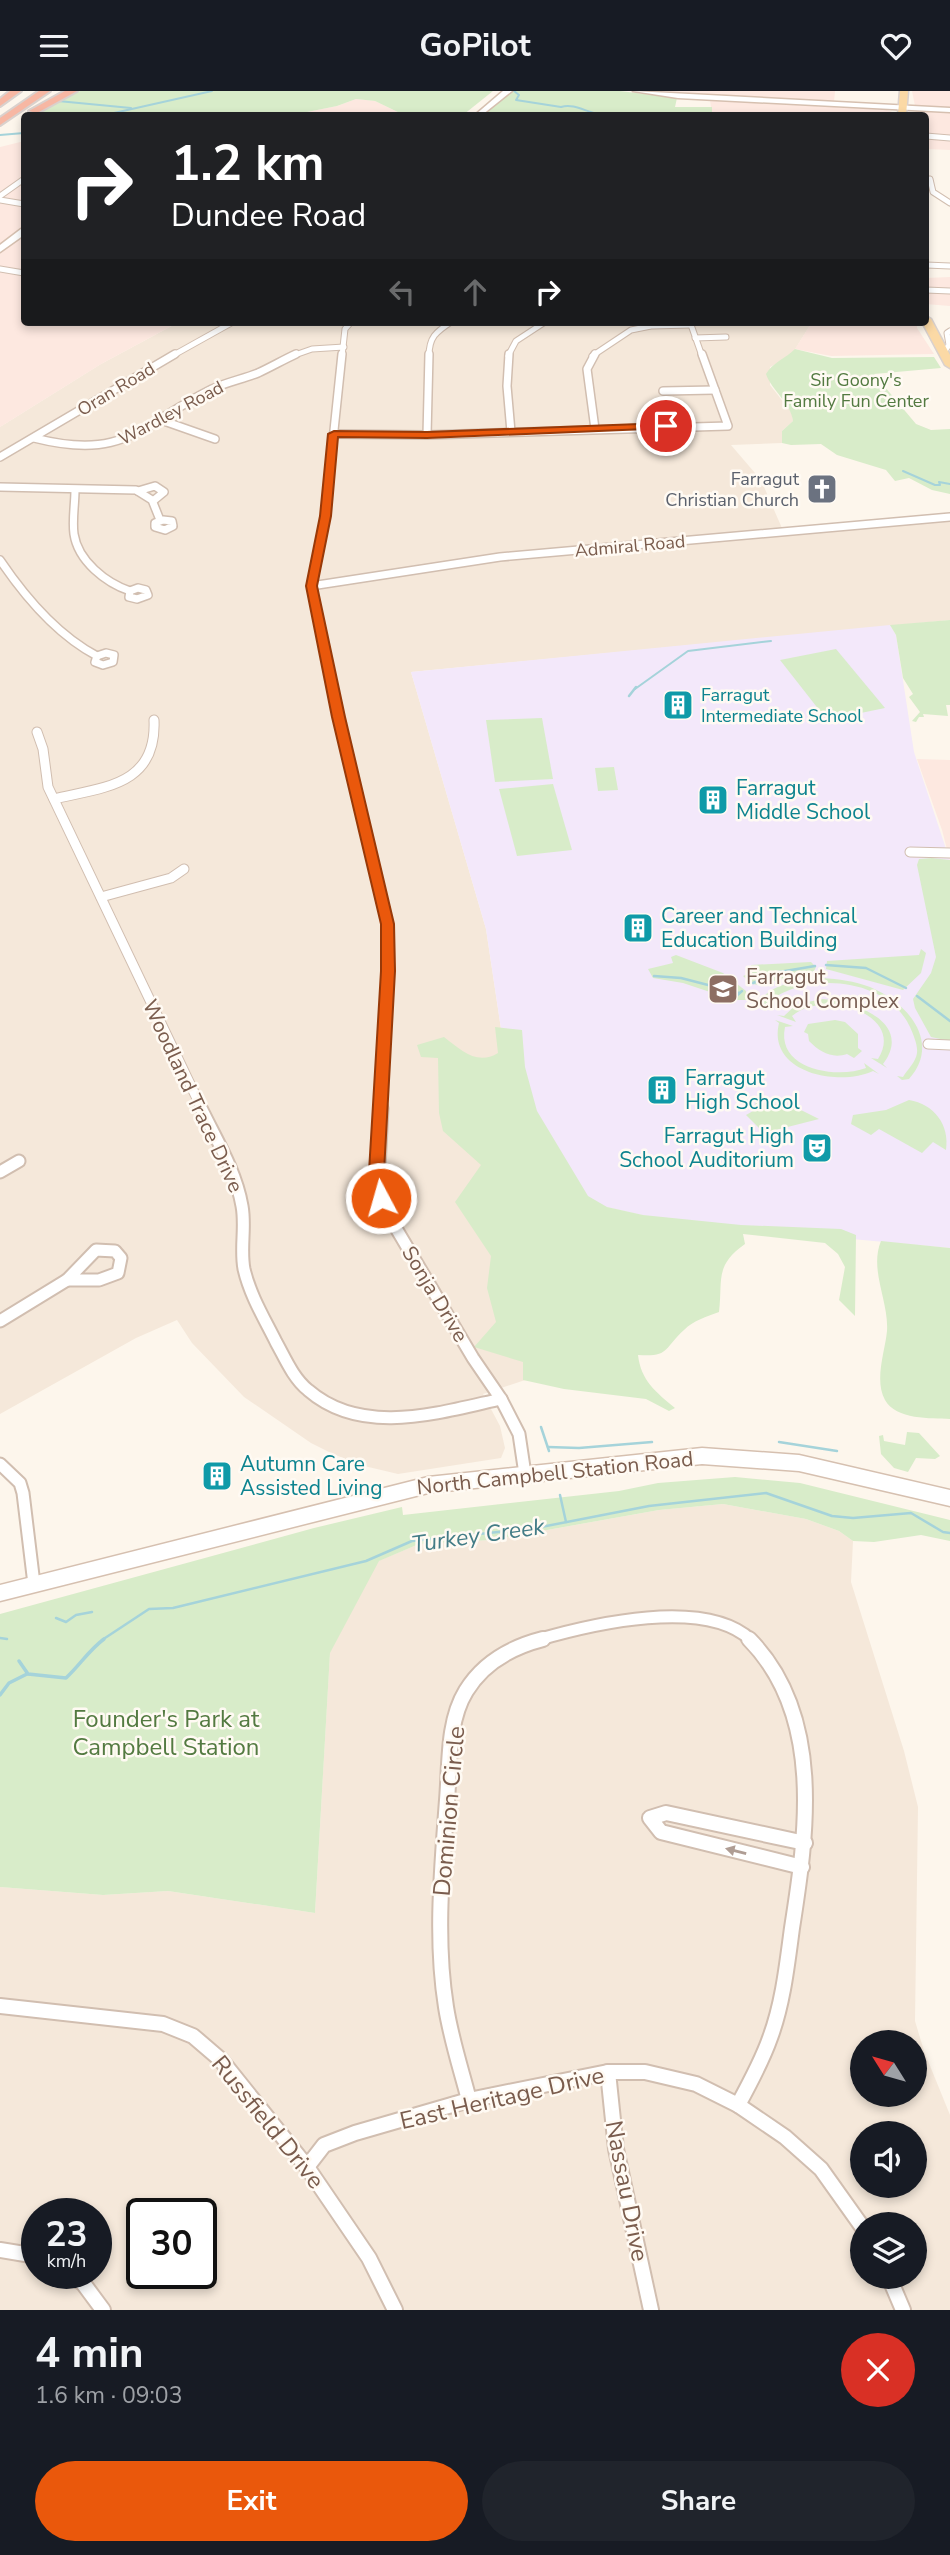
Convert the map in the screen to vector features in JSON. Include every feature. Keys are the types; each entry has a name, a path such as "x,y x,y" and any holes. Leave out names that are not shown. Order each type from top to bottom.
{"highway":[{"path":"0,103 16,91"},
{"path":"0,114 34,91"},
{"path":"0,123 46,91"},
{"path":"33,112 72,91"},
{"path":"0,132 21,119"}],"main road":[{"path":"475,112 495,91"},
{"path":"637,91 902,112 950,110"},
{"path":"902,112 904,91"},
{"path":"476,112 508,92"},
{"path":"0,239 21,223"},
{"path":"0,249 21,233"},
{"path":"929,325 950,365"},
{"name":"North Campbell Station Road","path":"0,1593 428,1485 525,1473 702,1457 763,1458 799,1463 950,1498"}],"street":[{"path":"929,136 950,138"},
{"path":"930,179 933,192 950,203"},
{"path":"0,198 21,181"},
{"path":"0,198 21,203"},
{"path":"929,265 950,266"},
{"path":"0,269 21,272"},
{"path":"929,290 950,291"},
{"path":"929,323 950,330 947,333 948,345 944,352"},
{"name":"Oran Road","path":"0,457 128,380 226,326"},
{"name":"Sonja Drive","path":"348,326 345,329 325,516 311,586 338,717 387,924 388,971 378,1189 390,1219 473,1358 501,1399 519,1434 525,1473"},
{"path":"427,435 429,345 434,333 445,326"},
{"path":"511,432 508,405 510,348 540,326"},
{"path":"595,429 587,369 592,356 631,330 651,326"},
{"path":"334,434 427,435 728,426 691,326"},
{"path":"695,338 726,337"},
{"name":"Wardley Road","path":"34,438 70,447 103,446 125,441 210,390 268,368 294,353 316,347 344,347"},
{"path":"663,391 715,390"},
{"path":"161,420 215,439"},
{"path":"138,491 155,486 162,490 163,495 153,501"},
{"path":"0,487 127,488 138,491 153,501 160,520"},
{"path":"75,489 75,532 79,547 101,573 114,584 130,591"},
{"name":"Admiral Road","path":"311,586 500,557 950,517"},
{"path":"0,560 12,581 37,607 81,647 97,656"},
{"path":"54,799 116,783 139,772 150,756 156,731 155,720"},
{"name":"Woodland Trace Drive","path":"37,732 43,749 48,787 228,1164 241,1198 243,1268 261,1312 288,1363 306,1389 329,1406 353,1415 375,1419 421,1415 501,1399"},
{"path":"910,852 950,853"},
{"path":"102,897 171,878 184,869"},
{"path":"928,1044 950,1045"},
{"path":"0,1173 19,1161"},
{"path":"0,1321 67,1280 96,1250 115,1251 121,1258 118,1273 107,1279 91,1282 67,1280"},
{"path":"0,1464 20,1483 23,1493 34,1584"},
{"name":"Dominion Circle","path":"469,2100 444,1995 440,1875 453,1725 466,1691 491,1663 529,1640 617,1624 690,1616 739,1630 754,1643 774,1670 790,1705 800,1750 805,1843 774,2029 738,2105"},
{"path":"802,1867 661,1832 650,1818 666,1813 805,1843"},
{"name":"Russfield Drive","path":"0,2006 163,2024 193,2036 221,2060 307,2167 369,2258 395,2310"},
{"name":"East Heritage Drive","path":"307,2167 324,2145 355,2133 469,2100 608,2072 645,2072 696,2084 738,2105 785,2137 821,2169 852,2212"},
{"name":"Nassau Drive","path":"608,2072 616,2149 650,2310"},
{"path":"0,2250 21,2252"},
{"path":"87,2289 103,2310"},
{"path":"894,2289 903,2310"}],"shaded area":[{"path":"655,91 835,91 834,102"},
{"path":"912,91 950,91 950,109 915,106"},
{"path":"356,99 375,101 398,112 307,112"},
{"path":"710,100 892,112 712,112"},
{"path":"916,111 950,112 950,150 929,149 929,112"},
{"path":"21,142 21,326 172,326 101,364 0,427 0,147"},
{"path":"950,277 950,306 929,304 929,278"},
{"path":"172,326 810,326 794,351 770,367 770,385 792,413 793,421 782,431 782,443 731,445 761,480 785,535 950,520 950,620 411,672 486,929 504,1049 531,1378 483,1394 500,1426 505,1448 501,1458 398,1474 360,1465 331,1453 311,1443 244,1397 192,1343 177,1320 136,1338 0,1414 0,427 101,364"},
{"path":"809,326 917,326 934,354 831,356 795,349"},
{"name":"Farragut School Complex","path":"890,625 896,635 914,752 950,861 950,1248 678,1223 574,1200 504,1049 486,929 411,672"},
{"path":"917,759 950,760 950,861 942,830"},
{"path":"723,1504 806,1519 839,1531 853,1541 851,1582 904,1751 918,1807 915,2021 918,2030 850,2030 850,2107 928,2107 928,2061 950,2115 950,2310 0,2310 0,1887 103,1895 168,1891 315,1913 330,1652 378,1561 419,1544 491,1540 659,1510"}],"green space":[{"path":"80,91 493,91 467,112 398,112 375,101 356,99 307,112 40,112"},
{"path":"514,91 620,91 677,98 675,107 712,107 712,112 486,112"},
{"name":"Sir Goony's Family Fun Center","path":"795,349 832,358 934,357 941,368 874,374 916,424 931,430 950,429 950,494 932,490 909,478 895,481 886,470 837,455 821,444 782,443 782,431 793,421 792,415 766,374"},
{"path":"950,620 950,705 946,705 948,716 923,714 924,717 919,717 916,722 912,721 920,712 909,697 913,694 903,678 896,635 890,625"},
{"path":"836,649 885,708 827,720 780,660"},
{"path":"542,718 553,779 495,782 486,720"},
{"path":"614,767 618,790 598,791 595,768"},
{"path":"553,784 572,850 517,856 499,789"},
{"path":"919,859 950,860 950,1041 931,1037 913,999 931,973 936,957 917,865"},
{"path":"921,949 926,953 921,973 903,990 826,969 827,961 919,955"},
{"path":"676,955 723,973 746,991 746,1000 734,1000 683,983 653,978 648,969 673,963 671,957"},
{"path":"811,962 816,967 814,971 759,985 752,984 743,976 753,972 751,965"},
{"path":"822,978 870,987 884,994 907,1013 916,1025 922,1051 918,1065 909,1079 902,1080 897,1076 903,1077 915,1060 915,1040 898,1010 882,997 863,988 819,983 778,995 762,1007 766,1011 756,1006 768,992 785,984"},
{"path":"823,999 850,1004 864,1010 886,1026 891,1037 891,1050 883,1064 887,1068 871,1058 878,1059 884,1043 881,1030 872,1019 858,1011 842,1006 807,1008 792,1016 796,1022 777,1015 784,1016 797,1004"},
{"path":"775,1020 793,1026 785,1027 785,1042 790,1053 799,1062 811,1068 840,1072 866,1068 864,1063 879,1074 873,1071 859,1076 842,1077 809,1072 784,1054 778,1040 779,1023"},
{"path":"835,1020 845,1022 858,1034 858,1048 862,1051 854,1058 847,1054 836,1056 822,1051 809,1041 808,1034 804,1032 808,1024"},
{"path":"495,1027 522,1030 525,1067 537,1111 588,1196 607,1207 643,1215 741,1225 841,1229 856,1235 855,1316 839,1300 845,1267 838,1254 825,1243 743,1234 745,1244 728,1259 724,1267 719,1312 692,1324 661,1353 638,1355 646,1379 675,1408 669,1411 646,1399 564,1389 523,1380 523,1362 474,1347 496,1322 487,1288 491,1256 455,1202 481,1165 443,1131 439,1113 438,1058 421,1057 417,1045 444,1037 470,1055 490,1057 498,1053"},
{"path":"909,1100 926,1106 938,1117 945,1132 946,1150 933,1142 922,1153 879,1129 871,1135 851,1124 853,1115 886,1110"},
{"path":"756,1102 795,1107 819,1119 764,1133 746,1115 753,1111"},
{"path":"881,1241 950,1248 950,1419 905,1415 890,1407 885,1400 880,1384 887,1331 877,1263"},
{"path":"907,1432 919,1433 940,1456 935,1459 916,1458 908,1472 894,1468 881,1454 879,1436 883,1435 884,1441 905,1445"},
{"name":"Founder's Park at Campbell Station","path":"735,1477 800,1483 950,1520 950,1541 921,1535 874,1542 853,1541 839,1531 806,1519 723,1504 659,1510 491,1540 419,1544 379,1561 330,1653 315,1913 168,1891 103,1895 0,1887 0,1614 314,1528 402,1507 403,1515 619,1491 658,1483"}],"waterway":[{"name":"Turkey Creek","path":"118,112 212,91"},
{"name":"Turkey Creek","path":"514,91 519,95 516,100 571,106 592,112"},
{"path":"58,101 131,108"},
{"name":"Turkey Creek","path":"0,135 21,133"},
{"path":"903,471 935,485 940,485 939,482 950,484"},
{"path":"635,689 688,651 771,641"},
{"path":"629,696 636,687"},
{"path":"826,965 866,968 906,988"},
{"path":"753,983 779,972 815,966"},
{"path":"654,976 681,978 739,993"},
{"path":"734,998 742,991"},
{"path":"917,996 950,1021"},
{"path":"541,1427 549,1451"},
{"path":"548,1447 579,1448 652,1442"},
{"path":"779,1442 837,1451"},
{"name":"Turkey Creek","path":"102,1640 149,1609 173,1608 366,1561 412,1541 536,1528 649,1506 766,1493 832,1516 853,1518 911,1513 943,1532 950,1533"},
{"path":"560,1495 566,1522"},
{"path":"56,1618 66,1622 76,1615 92,1612"},
{"name":"Turkey Creek","path":"0,1638 7,1639"},
{"name":"Turkey Creek","path":"19,1661 28,1674 66,1678 104,1639"},
{"name":"Turkey Creek","path":"0,1695 9,1683 27,1674"}],"place":[{"name":"Farragut Christian Church","path":"822,489"},
{"name":"Farragut Intermediate School","path":"678,705"},
{"name":"Farragut Middle School","path":"713,800"},
{"name":"Career and Technical Education Building","path":"638,928"},
{"name":"Farragut School Complex","path":"723,989"},
{"name":"Farragut High School","path":"662,1090"},
{"name":"Farragut High School Auditorium","path":"817,1148"},
{"name":"Autumn Care Assisted Living","path":"217,1476"}],"route":[{"path":"381,1198 377,1172 388,971 387,924 382,892 338,717 311,586 325,516 334,434 427,435 666,426"}]}
